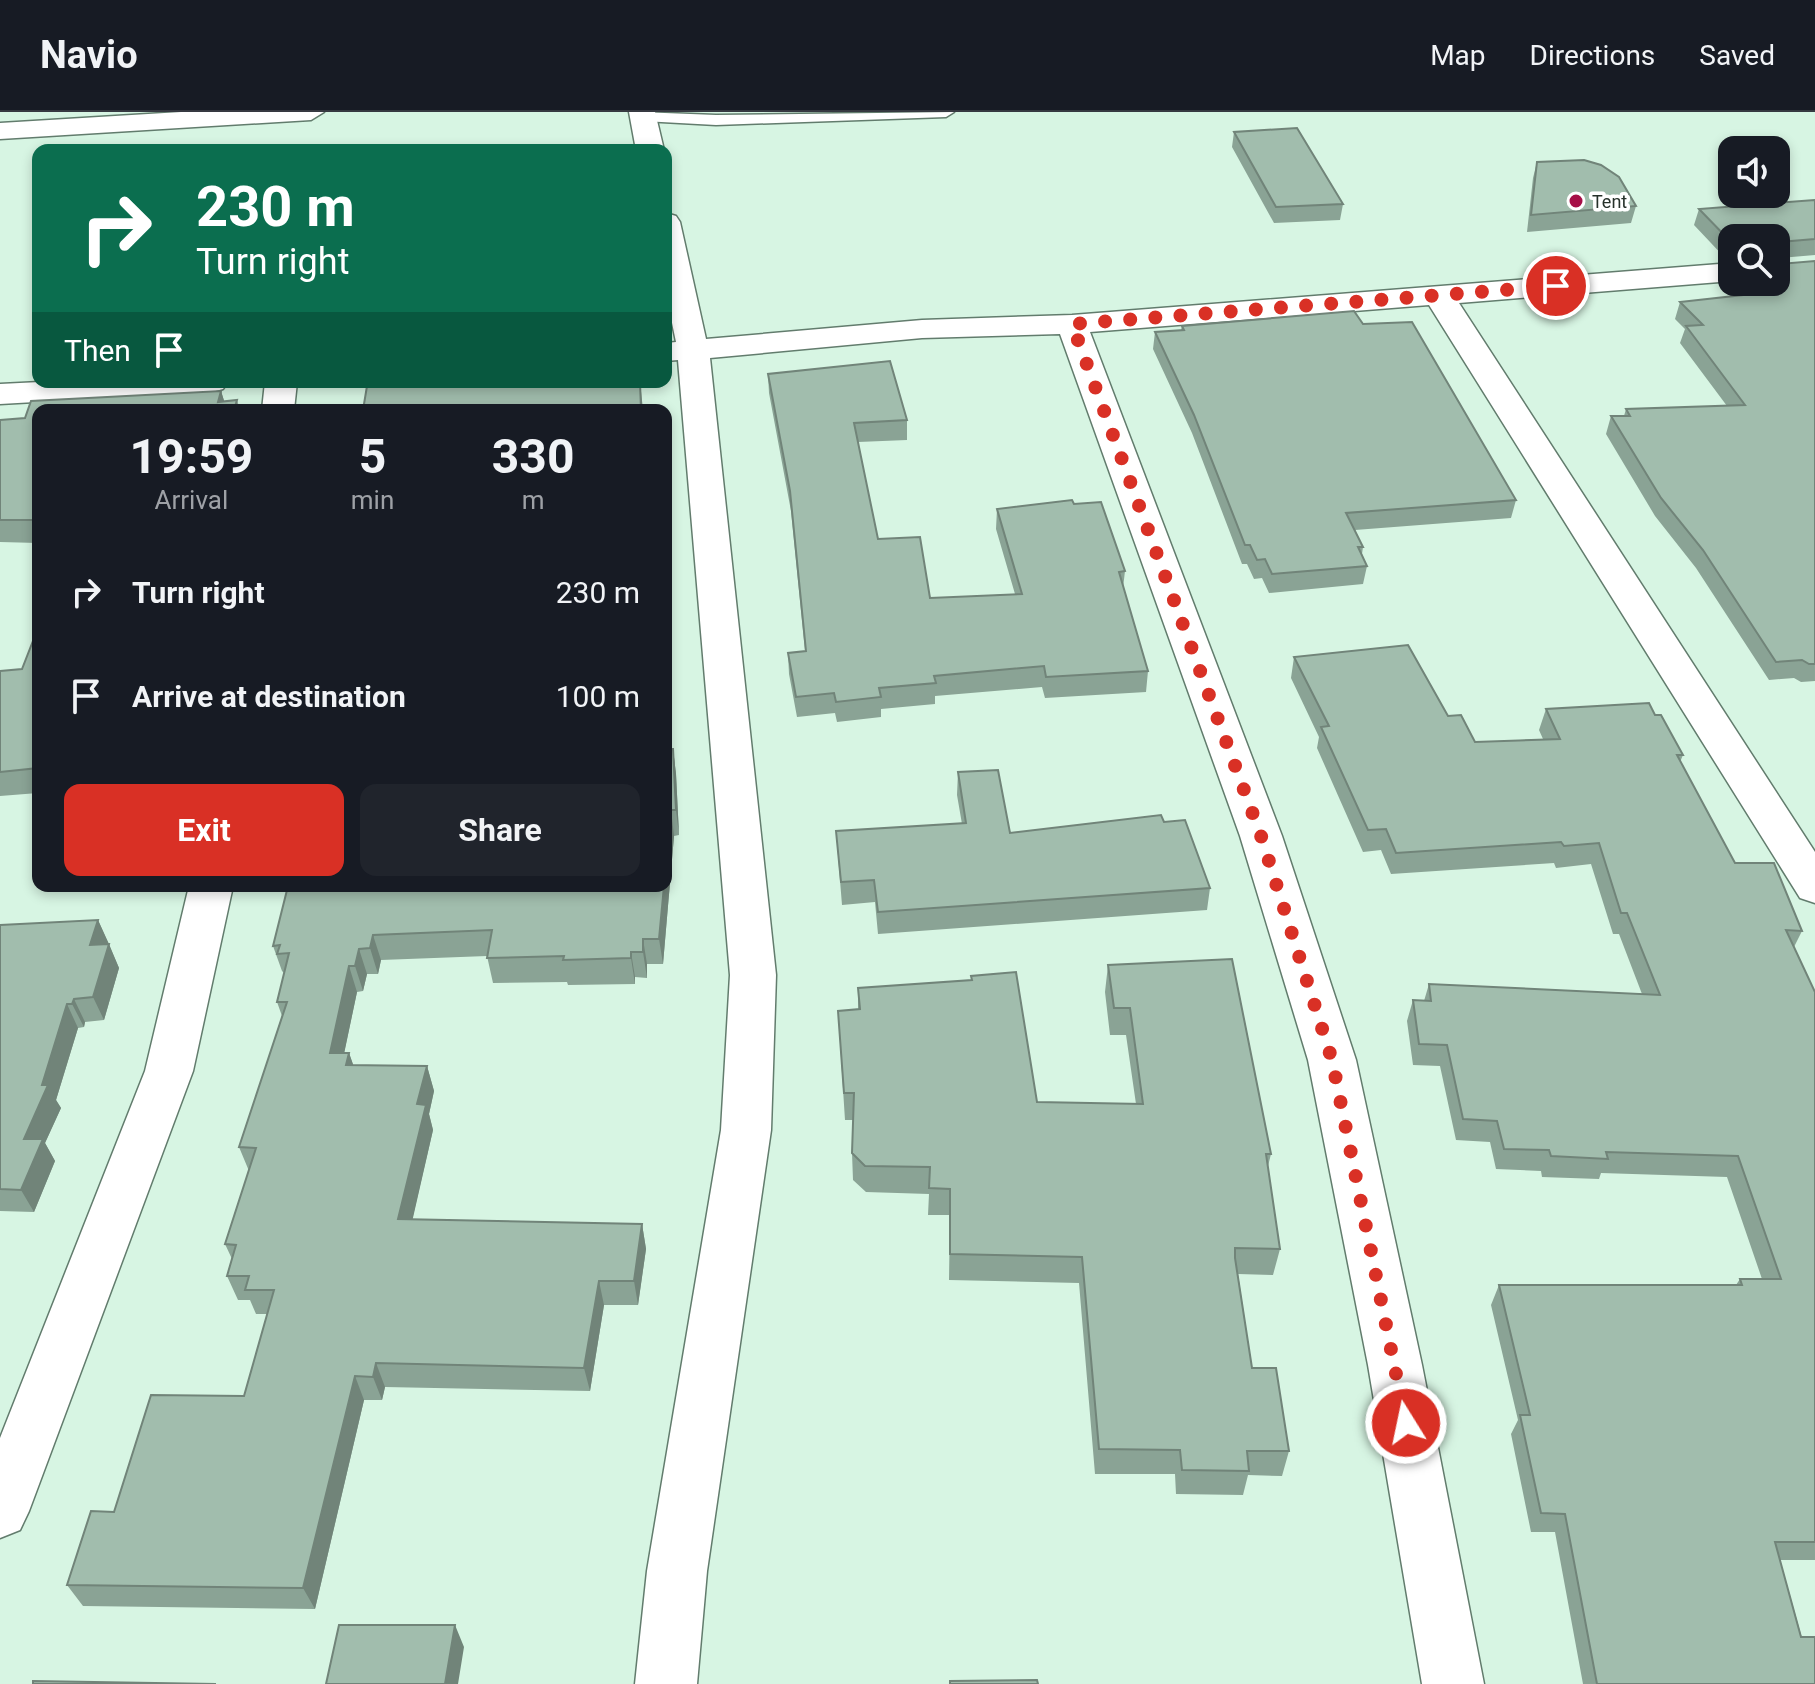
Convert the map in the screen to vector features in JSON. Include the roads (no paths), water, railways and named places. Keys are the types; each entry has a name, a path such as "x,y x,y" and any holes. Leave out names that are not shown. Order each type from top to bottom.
{"street":[{"path":"0,131 311,112"},
{"path":"643,114 649,144"},
{"path":"680,351 922,329 1072,324 1718,273"},
{"path":"666,1684 677,1571 746,1130 753,975 672,277"},
{"path":"1439,296 1815,887"},
{"path":"1072,324 1261,836 1332,1060 1395,1365 1453,1684"},
{"path":"0,394 106,388"},
{"path":"0,1511 169,1071 210,892"}],"lane":[{"path":"643,114 716,120 946,112"}],"place":[{"name":"Tent","path":"1576,201"}]}
